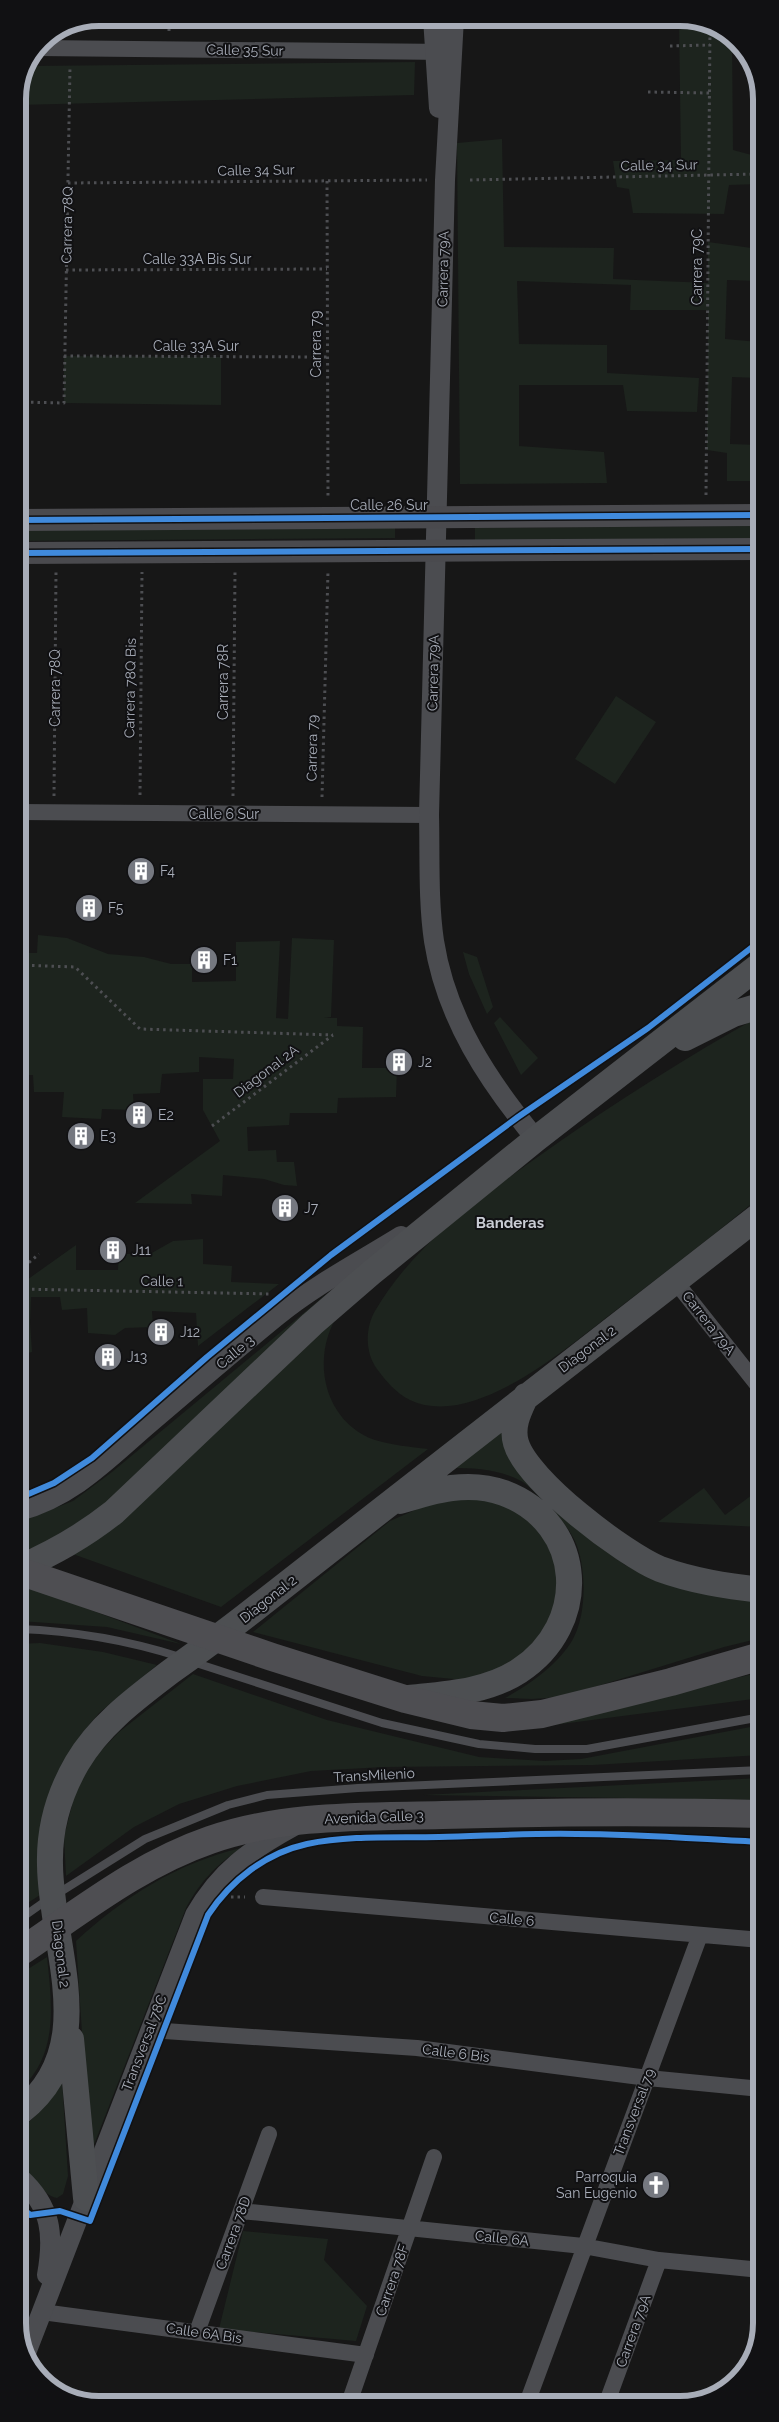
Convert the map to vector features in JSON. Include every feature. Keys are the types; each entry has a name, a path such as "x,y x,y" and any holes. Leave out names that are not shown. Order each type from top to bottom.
{"highway":[{"path":"26,1571 272,1657 405,1699 471,1715 503,1718 542,1714 635,1691 753,1658"},
{"name":"Avenida Calle 3","path":"26,1948 121,1883 179,1852 234,1832 306,1820 540,1812 669,1811 753,1814"}],"main road":[{"name":"Calle 26 Sur","path":"26,520 753,515"},
{"path":"26,553 753,549"},
{"path":"26,1566 82,1536 114,1512 312,1324 536,1139 753,970"},
{"path":"628,1067 702,1029 753,1009"},
{"name":"Diagonal 2","path":"26,2107 37,2097 59,2063 64,2047 68,2013 50,1867 51,1836 58,1803 78,1760 95,1737 114,1717 156,1683 246,1616 753,1220"},
{"path":"526,1396 516,1418 516,1442 519,1452 536,1474 584,1518 632,1554 658,1568 697,1580 753,1589"},
{"path":"385,1506 425,1493 449,1488 482,1488 503,1493 534,1509 547,1520 565,1551 569,1574 569,1598 565,1614 555,1634 535,1659 519,1672 497,1683 471,1690 405,1699"},
{"path":"68,2013 86,2198"}],"street":[{"name":"Carrera 79A","path":"435,26 443,52 445,180 429,815 430,885 434,941 441,974 460,1026 480,1064 497,1090 536,1139"},
{"name":"Carrera 79A","path":"443,52 451,26"},
{"name":"Calle 35 Sur","path":"50,46 70,48 443,52"},
{"name":"Calle 6 Sur","path":"26,812 429,815"},
{"name":"Calle 3","path":"26,1509 63,1493 105,1464 148,1425 305,1295 458,1202"},
{"name":"Carrera 79A","path":"675,1281 753,1379"},
{"name":"Transversal 78C","path":"30,2344 185,1936 235,1863 269,1840 306,1820"},
{"name":"Calle 6","path":"263,1897 753,1939"},
{"name":"Transversal 79","path":"529,2396 583,2246 648,2078 700,1935"},
{"name":"Calle 6 Bis","path":"150,2030 417,2048 648,2078 753,2088"},
{"name":"Carrera 78D","path":"197,2332 269,2134"},
{"name":"Carrera 78F","path":"351,2396 434,2157"},
{"name":"Transversal 78C","path":"28,2190 45,2213 51,2242 42,2312"},
{"name":"Calle 6A","path":"241,2211 583,2246 659,2260 753,2269"},
{"name":"Carrera 79A","path":"609,2396 659,2260"},
{"name":"Calle 6A Bis","path":"42,2312 366,2354"}],"lane":[{"path":"26,1630 97,1635 145,1646 382,1723 479,1744 535,1749 587,1748 753,1718"},
{"name":"TransMilenio","path":"26,1914 99,1866 145,1839 228,1805 267,1795 368,1787 753,1770"}],"path":[{"path":"670,46 710,45"},
{"path":"648,92 710,93"},
{"path":"26,1264 39,1254"},
{"path":"213,1896 228,1890"},
{"path":"213,1896 263,1897"}],"shaded area":[{"path":"679,26 685,26 703,30 716,36 732,49 733,150 753,155 753,184 729,185 724,214 633,213 629,189 617,187 613,161 681,160"},
{"path":"415,62 414,95 26,105 28,85 35,66"},
{"path":"502,139 504,247 614,248 613,279 708,283 708,242 753,248 753,281 727,280 725,339 753,341 753,378 732,377 730,444 753,445 753,481 727,481 727,453 707,450 708,310 630,310 631,285 517,281 519,344 607,345 607,373 699,378 697,412 627,411 623,385 519,385 519,446 604,452 607,483 460,484 457,143"},
{"path":"64,356 221,357 221,405 64,403"},
{"path":"395,526 395,538 26,541 26,529"},
{"path":"753,526 753,539 475,541 475,528"},
{"path":"616,696 656,722 615,784 575,759"},
{"path":"38,935 67,938 108,954 144,957 171,964 192,964 192,982 236,981 236,942 280,941 276,1018 288,1019 292,938 334,940 331,1017 324,1018 337,1018 337,1026 363,1027 362,1068 397,1068 396,1097 338,1098 337,1113 290,1113 289,1125 247,1127 248,1151 276,1150 277,1162 294,1162 297,1186 284,1185 264,1179 223,1175 222,1196 191,1194 192,1204 135,1203 220,1141 203,1110 203,1079 233,1079 234,1059 199,1057 199,1072 162,1074 160,1093 133,1094 134,1110 102,1109 101,1119 62,1117 64,1092 34,1092 33,1075 26,1075 26,953 37,953"},
{"path":"463,952 477,957 493,1007 487,1014 469,974"},
{"path":"500,1017 538,1058 521,1075 494,1023"},
{"path":"753,1020 753,1203 576,1341 521,1379 492,1394 463,1404 436,1406 410,1400 400,1394 384,1378 373,1363 368,1348 368,1333 375,1311 410,1263 453,1221 525,1166 600,1114 706,1047"},
{"path":"203,1239 203,1264 232,1266 231,1282 279,1284 198,1346 196,1313 152,1311 153,1327 125,1328 115,1335 88,1333 87,1308 62,1310 60,1297 31,1297 32,1352 26,1353 26,1281 76,1245 76,1270 118,1270 119,1254 150,1254 173,1241"},
{"path":"329,1292 110,1503 39,1546 26,1550 26,1519 73,1501 112,1472"},
{"path":"338,1311 328,1336 324,1367 330,1398 338,1411 360,1433 375,1440 394,1445 428,1449 221,1607 70,1553"},
{"path":"501,1428 585,1534 625,1565 660,1582 753,1600 753,1640 724,1647 562,1697 505,1698 543,1673 560,1657 573,1639 578,1629 583,1603 584,1589 581,1562 574,1539 567,1527 528,1486 504,1474 478,1469 451,1468"},
{"path":"704,1488 725,1515 753,1494 753,1527 658,1522"},
{"path":"447,1496 494,1497 528,1518 543,1537 554,1559 558,1586 556,1611 526,1656 475,1681 422,1676 253,1632 390,1521"},
{"path":"26,1586 181,1644 107,1627 26,1621"},
{"path":"40,1643 103,1652 157,1665 99,1713 80,1736 40,1895 26,1904 26,1644"},
{"path":"193,1674 327,1720 479,1757 545,1761 581,1759 753,1727 753,1755 593,1765 384,1767 311,1771 237,1786 179,1804 134,1827 66,1876 64,1837 74,1797 91,1761 119,1732"},
{"path":"753,1674 753,1699 538,1727"},
{"path":"753,1778 753,1800 423,1795"},
{"path":"241,1848 209,1875 186,1908 90,2155 76,1941 132,1896 173,1872 218,1854"},
{"path":"47,1957 51,2010 47,2044 41,2061 33,2076 26,2084 26,1970"},
{"path":"62,2080 68,2176 63,2194 57,2198 46,2193 26,2171 26,2125"},
{"path":"243,2231 328,2239 324,2260 367,2306 356,2341 219,2329"}],"cycle path":[{"path":"26,520 753,515"},
{"path":"26,553 753,549"},
{"path":"26,1495 54,1483 92,1458 207,1357 331,1255 518,1117 648,1028 753,946"},
{"path":"26,2211 30,2215 60,2211 90,2221 208,1915 227,1890 251,1870 277,1854 292,1848 323,1841 373,1838 599,1834 753,1842"}],"place":[{"name":"F4","path":"141,871"},
{"name":"F5","path":"89,908"},
{"name":"F1","path":"204,960"},
{"name":"J2","path":"399,1062"},
{"name":"E2","path":"139,1115"},
{"name":"E3","path":"81,1136"},
{"name":"J7","path":"285,1208"},
{"name":"J11","path":"113,1250"},
{"name":"J12","path":"161,1332"},
{"name":"J13","path":"108,1357"},
{"name":"Parroquia San Eugenio","path":"656,2185"}],"district":[{"name":"Banderas","path":"510,1223"}]}
